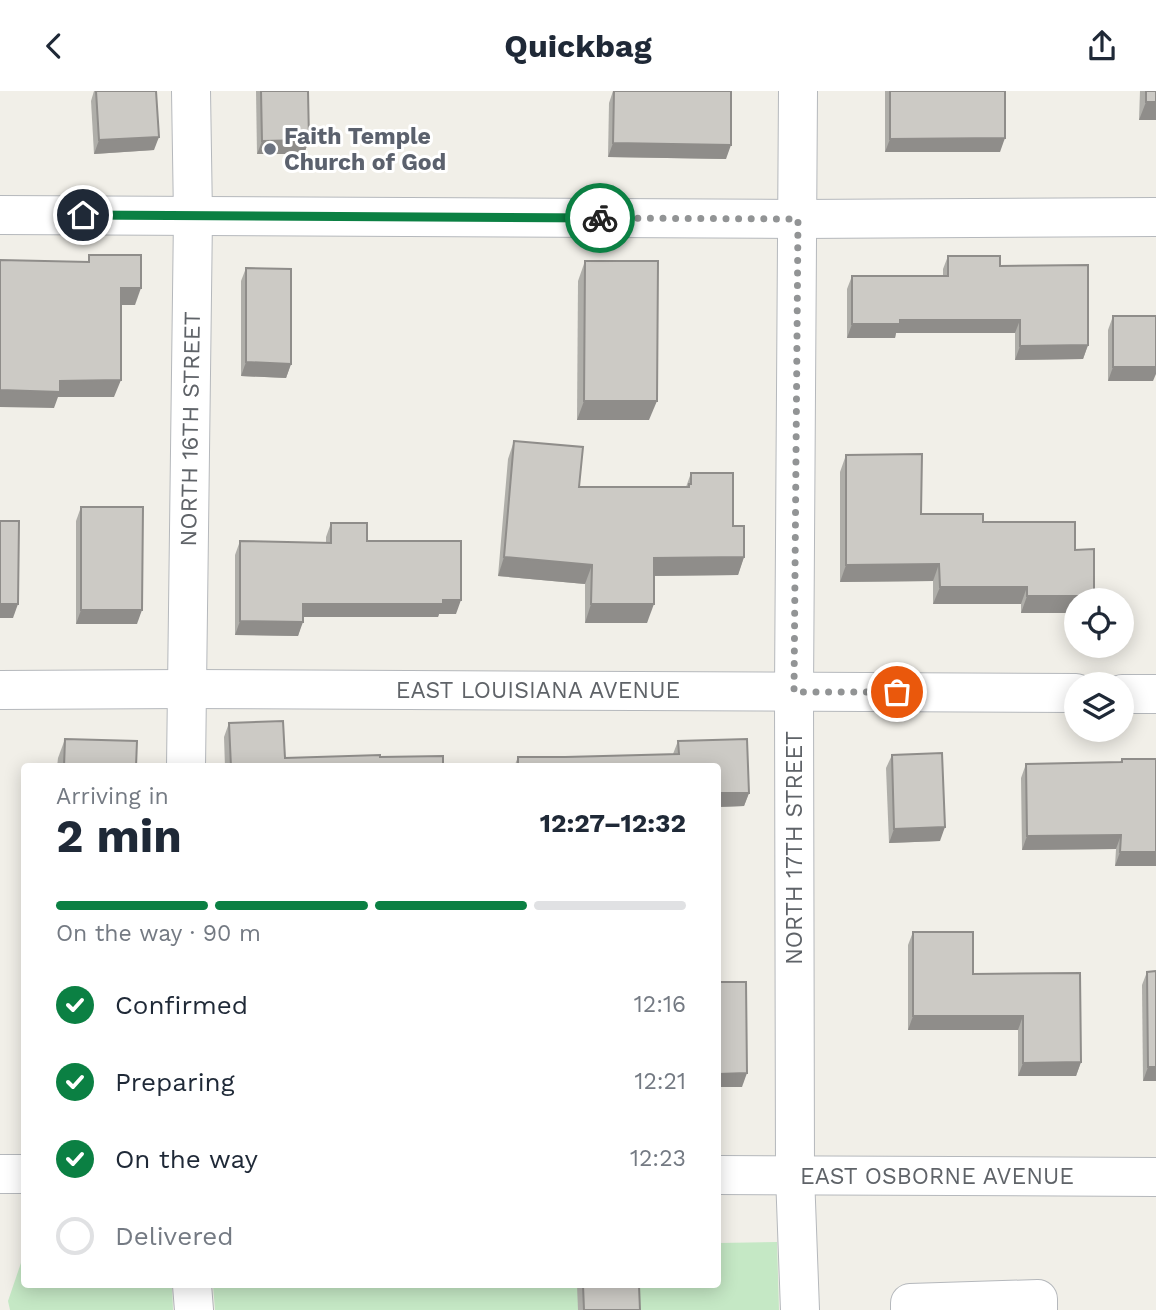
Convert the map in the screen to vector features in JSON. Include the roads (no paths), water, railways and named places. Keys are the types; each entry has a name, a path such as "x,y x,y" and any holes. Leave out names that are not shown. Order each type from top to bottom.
{"street":[{"name":"NORTH 16TH STREET","path":"186,763 193,216 191,91"},
{"name":"NORTH 17TH STREET","path":"798,91 794,692 795,1175 800,1310"},
{"path":"0,215 798,219 1156,217"},
{"name":"EAST LOUISIANA AVENUE","path":"0,689 1064,693"},
{"path":"1134,694 1156,694"},
{"path":"0,1174 21,1174"},
{"name":"EAST OSBORNE AVENUE","path":"721,1175 1156,1177"},
{"path":"192,1288 194,1310"},
{"path":"910,1310 910,1303 1038,1299 1038,1310"}],"place":[{"name":"Faith Temple Church of God","path":"270,149"}]}
